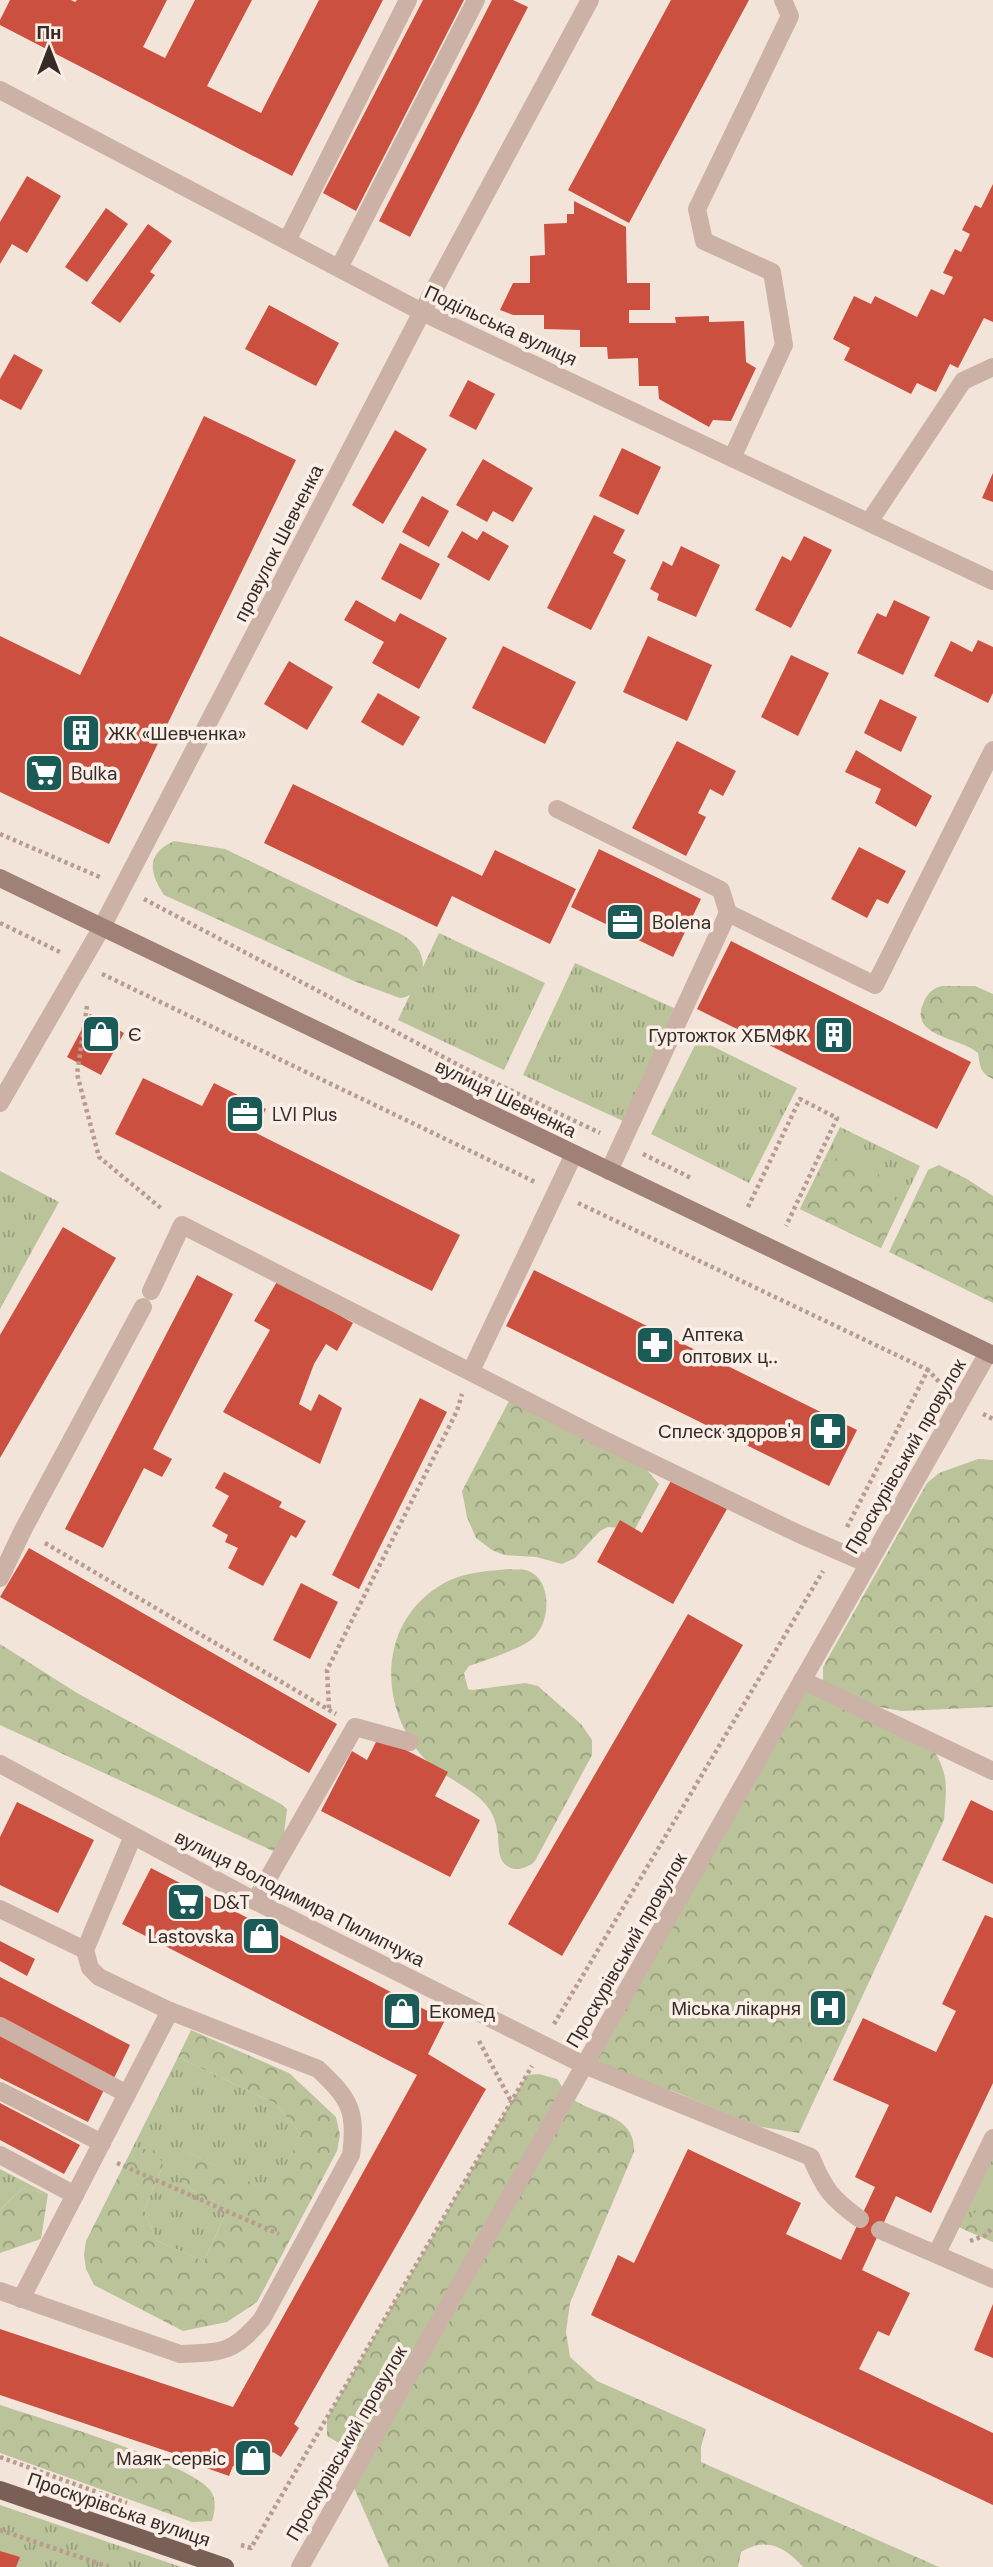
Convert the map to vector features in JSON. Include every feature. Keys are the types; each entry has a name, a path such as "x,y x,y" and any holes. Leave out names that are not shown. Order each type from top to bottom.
{"main road":[{"name":"вулиця Шевченка","path":"0,878 990,1354"},
{"name":"Проскурівська вулиця","path":"0,2490 225,2567"}],"street":[{"path":"287,240 408,0"},
{"path":"339,268 475,0"},
{"name":"провулок Шевченка","path":"0,1103 123,888 422,312 590,0"},
{"path":"732,458 784,345 772,272 704,240 697,209 790,16 783,0"},
{"name":"Подільська вулиця","path":"0,90 422,312 993,581"},
{"path":"869,523 963,382 993,367"},
{"path":"729,913 876,985 993,750"},
{"path":"557,809 721,890 729,913 609,1171"},
{"path":"471,1371 574,1154"},
{"path":"151,1291 182,1225 598,1437 799,1534 868,1564"},
{"path":"0,1578 143,1307"},
{"name":"Проскурівський провулок","path":"300,2567 802,1680 990,1354"},
{"path":"802,1680 993,1771"},
{"path":"255,1901 355,1727 410,1742"},
{"name":"вулиця Володимира Пилипчука","path":"0,1764 255,1901 584,2065 811,2157 819,2177 837,2203 860,2219"},
{"path":"0,2291 180,2354 208,2353 233,2347 262,2319 351,2155 354,2128 348,2103 337,2087 318,2069 170,2011 99,1977 90,1968 85,1950 133,1836"},
{"path":"0,1909 85,1950"},
{"path":"21,2299 170,2011"},
{"path":"0,2026 127,2094"},
{"path":"0,2091 99,2148"},
{"path":"937,2253 993,2138"},
{"path":"0,2155 75,2195"},
{"path":"880,2230 993,2279"}],"path":[{"path":"0,834 123,888 468,1070 703,1184"},
{"path":"0,923 928,1370 960,1403"},
{"path":"88,996 78,1074 99,1157 182,1225"},
{"path":"748,1207 800,1099 837,1118 786,1226"},
{"path":"737,1202 758,1212"},
{"path":"777,1222 793,1230"},
{"path":"250,2548 545,2045 552,2026 836,1549 928,1370"},
{"path":"329,1709 327,1670 457,1410 471,1371"},
{"path":"23,1530 329,1709 355,1727"},
{"path":"473,2029 511,2102"},
{"path":"99,2148 303,2244"},
{"path":"0,2530 109,2567"}],"green space":[{"path":"174,841 225,849 399,933 421,953 423,971 415,989 406,997 400,998 356,982 164,895 155,879 153,864 159,852"},
{"path":"439,933 545,983 504,1070 398,1020"},
{"path":"575,963 676,1009 623,1121 523,1075"},
{"path":"942,986 975,986 993,994 993,1079 983,1072 978,1053 939,1035 923,1023 921,1015 928,994"},
{"path":"698,1039 797,1088 749,1183 651,1134"},
{"path":"840,1127 920,1166 881,1248 800,1209"},
{"path":"847,1157 875,1170 900,1207 881,1248 800,1209 824,1160"},
{"path":"939,1165 993,1196 993,1303 889,1252 928,1170"},
{"path":"0,1171 59,1202 0,1309"},
{"path":"509,1401 646,1469 659,1484 635,1529 608,1527 600,1531 575,1558 562,1564 536,1557 504,1555 476,1538 467,1517 462,1491"},
{"path":"978,1459 993,1460 993,1707 902,1711 873,1706 823,1683 823,1667 927,1483 939,1473"},
{"path":"509,1569 526,1570 535,1575 541,1583 546,1603 543,1624 538,1633 525,1644 469,1666 464,1673 468,1689 525,1683 538,1686 581,1724 592,1740 592,1755 535,1861 517,1869 506,1865 501,1858 496,1824 487,1806 474,1793 423,1757 397,1712 392,1687 392,1663 397,1639 408,1617 424,1598 446,1582 461,1576"},
{"path":"0,1644 77,1693 281,1804 287,1809 283,1843 273,1851 0,1725"},
{"path":"802,1680 928,1740 940,1761 946,1787 944,1820 799,2133 756,2126 673,2091 584,2065"},
{"path":"191,2030 289,2073 336,2117 340,2135 337,2151 257,2302 227,2322 183,2331 94,2285 86,2269 86,2241 133,2147 156,2151 163,2165 144,2210 157,2241 204,2261 225,2215 183,2183 174,2165 187,2152 273,2193 301,2134 276,2104 178,2057"},
{"path":"178,2057 276,2104 301,2134 273,2194 187,2152 183,2183 225,2215 204,2261 157,2241 144,2210 163,2165 133,2147"},
{"path":"539,2074 557,2079 575,2101 619,2121 633,2138 634,2152 570,2303 566,2332 570,2357 597,2381 706,2429 701,2447 701,2462 939,2567 803,2567 782,2549 759,2545 741,2552 738,2567 389,2567 350,2479 368,2446 346,2447 327,2436 327,2418 527,2075"},
{"path":"993,2149 993,2242 954,2225"},
{"path":"0,2169 48,2194 22,2188 0,2210"},
{"path":"22,2188 48,2194 41,2239 0,2253 0,2210"},
{"path":"993,2188 993,2242 963,2229"},
{"path":"0,2405 112,2442 197,2479 210,2490 214,2498 212,2521 192,2522 0,2453"},
{"path":"0,2505 181,2567 0,2567"}],"building":[{"path":"10,0 167,0 143,47 165,58 195,0 252,0 207,86 261,113 319,0 383,0 292,176 0,25"},
{"path":"423,0 464,0 356,211 323,193"},
{"path":"492,0 513,0 528,7 410,237 379,221"},
{"path":"671,0 749,0 629,223 568,190"},
{"path":"27,176 61,196 27,253 12,244 0,264 0,222"},
{"path":"993,184 993,322 984,318 958,368 950,364 936,392 917,383 911,394 844,360 850,348 833,339 854,296 871,304 875,296 917,317 931,289 944,295 953,277 943,273 955,249 961,252 970,234 962,230 975,205 981,208"},
{"path":"574,201 626,227 627,283 650,283 650,310 629,310 629,323 676,323 675,317 709,316 709,322 744,321 746,362 756,368 731,421 713,420 709,427 659,399 658,386 639,386 638,358 608,359 607,347 580,347 580,330 544,329 544,315 513,315 500,310 513,283 530,283 530,256 545,255 544,224 567,223 567,214 574,214"},
{"path":"106,208 128,224 87,282 65,267"},
{"path":"148,224 172,241 150,272 155,275 120,323 91,303"},
{"path":"269,305 339,343 316,386 245,349"},
{"path":"14,354 43,370 21,410 0,399 0,379"},
{"path":"468,380 495,394 476,430 449,416"},
{"name":"ЖК «Шевченка»","path":"204,416 296,460 109,844 0,792 0,636 80,675"},
{"path":"395,430 427,449 383,524 352,505"},
{"path":"622,448 661,467 638,515 599,496"},
{"path":"483,459 533,488 513,522 493,511 487,522 456,505"},
{"path":"993,473 993,502 982,498"},
{"path":"422,496 449,511 429,547 402,532"},
{"path":"594,515 625,530 613,553 626,560 591,630 547,608"},
{"path":"462,531 477,540 483,531 509,546 489,581 447,557"},
{"path":"804,536 832,550 791,628 755,610 782,556 791,561"},
{"path":"400,543 440,564 421,600 381,579"},
{"path":"681,546 720,565 696,617 657,600 659,594 650,589 663,561 672,566"},
{"path":"356,600 395,622 400,613 447,638 419,689 372,663 384,642 344,620"},
{"path":"894,600 930,617 903,675 857,653 877,613 886,617"},
{"path":"648,636 712,665 687,721 623,692"},
{"path":"978,640 993,647 993,693 988,703 934,676 951,641 972,652"},
{"path":"503,646 576,682 545,744 472,708"},
{"path":"791,655 829,673 798,736 761,717"},
{"path":"289,661 333,687 307,730 264,704"},
{"path":"378,693 420,717 403,746 361,722"},
{"path":"880,699 917,717 901,752 864,733"},
{"path":"677,741 736,771 723,796 710,789 698,813 706,817 686,856 632,828"},
{"path":"856,750 932,796 916,827 875,803 881,789 845,772"},
{"path":"293,784 482,876 495,850 576,889 550,944 452,896 437,927 264,843"},
{"path":"859,847 906,871 888,904 877,899 867,918 831,899"},
{"path":"599,849 701,899 673,957 571,907"},
{"name":"Гуртожток ХБМФК","path":"731,941 971,1062 937,1129 697,1009"},
{"path":"90,1014 124,1033 101,1075 67,1057"},
{"path":"143,1078 202,1106 214,1083 266,1109 254,1132 460,1235 432,1291 115,1134"},
{"path":"63,1227 116,1258 0,1458 0,1335"},
{"path":"534,1270 857,1430 829,1486 506,1326"},
{"path":"197,1275 233,1294 153,1449 172,1459 162,1477 144,1468 103,1548 65,1529"},
{"path":"278,1280 353,1323 337,1351 326,1344 314,1364 299,1404 311,1411 319,1394 342,1408 320,1464 223,1412 270,1330 254,1321"},
{"path":"420,1398 447,1412 359,1589 332,1575"},
{"path":"224,1472 282,1502 279,1507 306,1521 296,1538 291,1535 263,1586 228,1568 238,1548 225,1542 228,1535 212,1526 229,1496 215,1488"},
{"path":"672,1479 727,1509 673,1604 597,1562 620,1520 642,1533"},
{"path":"29,1548 337,1724 309,1773 0,1597"},
{"path":"301,1583 338,1602 310,1659 273,1640"},
{"path":"688,1614 743,1645 562,1956 508,1924"},
{"path":"379,1736 448,1772 435,1796 480,1820 450,1877 321,1811 352,1751 367,1760"},
{"path":"971,1800 993,1811 993,1884 942,1860"},
{"path":"17,1802 94,1840 58,1913 0,1885 0,1837"},
{"path":"151,1868 445,2020 428,2054 486,2089 294,2424 299,2428 281,2457 273,2452 259,2466 233,2466 229,2476 198,2465 199,2462 0,2395 0,2329 233,2407 417,2075 122,1924"},
{"path":"985,1915 993,1918 993,2083 931,2213 896,2196 862,2270 910,2293 889,2336 878,2331 859,2369 993,2433 993,2505 591,2315 618,2255 634,2263 688,2149 801,2203 786,2234 841,2260 875,2187 855,2177 889,2105 833,2080 863,2018 936,2052 956,2011 942,2004"},
{"path":"0,1941 35,1959 27,1976 0,1961"},
{"path":"0,1977 130,2045 114,2078 0,2018"},
{"path":"0,2036 105,2088 88,2122 0,2078"},
{"path":"0,2103 80,2145 64,2174 0,2140"},
{"path":"993,2304 993,2358 974,2350"},
{"path":"0,2551 20,2557 16,2567 0,2567"}],"place":[{"name":"ЖК «Шевченка»","path":"81,733"},
{"name":"Bulka","path":"44,773"},
{"name":"Bolena","path":"625,922"},
{"name":"Є","path":"101,1034"},
{"name":"Гуртожток ХБМФК","path":"834,1035"},
{"name":"LVI Plus","path":"245,1114"},
{"name":"Аптека оптових ц‥","path":"655,1345"},
{"name":"Сплеск здоров'я","path":"828,1431"},
{"name":"D&T","path":"186,1902"},
{"name":"Lastovska","path":"261,1936"},
{"name":"Міська лікарня","path":"828,2008"},
{"name":"Екомед","path":"402,2011"},
{"name":"Маяк-сервіс","path":"253,2458"}]}
